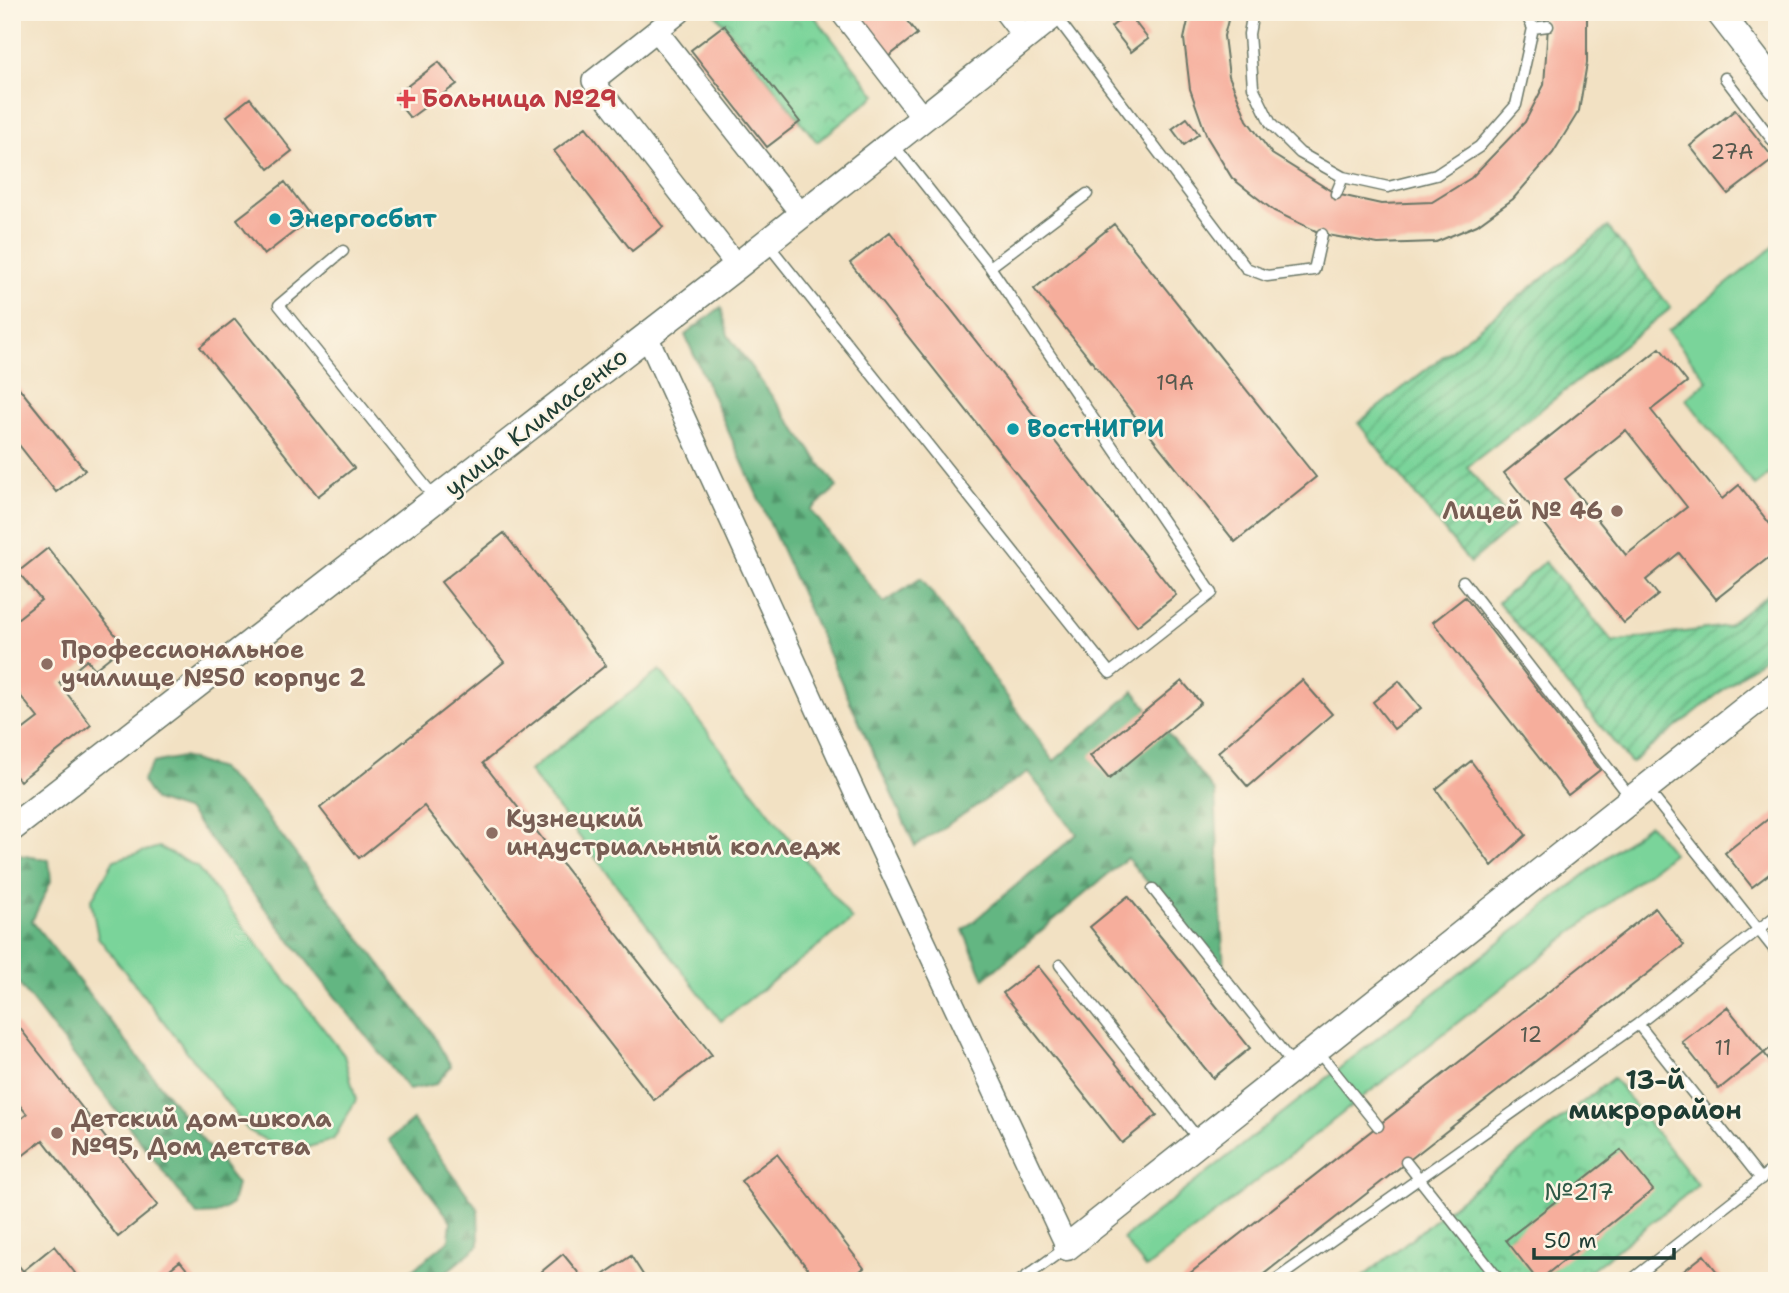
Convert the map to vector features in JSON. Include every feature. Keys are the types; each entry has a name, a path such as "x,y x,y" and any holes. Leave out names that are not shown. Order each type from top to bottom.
{"street":[{"path":"680,12 593,80 737,266"},
{"path":"841,12 923,118"},
{"path":"1005,12 1025,38"},
{"path":"1719,12 1777,87"},
{"name":"улица Климасенко","path":"12,828 767,243 1055,13"},
{"path":"657,31 802,215"},
{"path":"647,336 854,791 1067,1247 1777,684"}],"lane":[{"path":"1253,12 1250,34 1253,87 1271,124 1300,153 1343,177 1388,187 1436,175 1479,147 1516,105 1533,28 1525,12"},
{"path":"1055,13 1247,268 1267,276 1314,270 1322,234"},
{"path":"1533,28 1548,26"},
{"path":"1726,78 1777,146"},
{"path":"767,243 1110,673 1212,593 990,267 892,143"},
{"path":"1336,194 1343,177"},
{"path":"990,267 1087,194"},
{"path":"343,251 279,305 436,500"},
{"path":"1463,581 1639,793 1777,953"},
{"path":"1153,889 1295,1067"},
{"path":"1274,1281 1638,1024 1777,915"},
{"path":"1060,965 1200,1140"},
{"path":"1638,1024 1761,1179"},
{"path":"1317,1050 1378,1126"},
{"path":"1406,1162 1500,1281"},
{"path":"1636,1279 1777,1167"},
{"path":"1026,1279 1067,1247"}],"green space":[{"path":"714,12 811,12 876,95 817,142"},
{"path":"1608,227 1671,308 1467,467 1514,525 1470,563 1358,423"},
{"path":"1777,244 1777,468 1755,486 1686,399 1708,381 1668,331"},
{"path":"721,307 728,335 837,487 811,510 884,603 921,578 1054,761 1134,691 1215,792 1224,972 1127,858 984,979 963,930 1077,834 1028,772 915,846 685,335"},
{"path":"1545,562 1613,642 1727,626 1777,587 1777,647 1631,763 1498,602"},
{"path":"660,670 852,920 721,1021 529,771"},
{"path":"182,757 220,769 257,804 429,1028 451,1066 436,1084 409,1090 188,811 154,800 142,781 153,763"},
{"path":"1649,824 1673,853 1146,1268 1123,1239"},
{"path":"159,847 197,867 344,1055 356,1100 333,1140 288,1153 248,1130 98,937 91,901 114,860"},
{"path":"19,855 49,860 51,881 32,921 237,1184 232,1204 216,1214 197,1215 12,975 12,860"},
{"name":"№217","path":"1613,1078 1698,1185 1578,1281 1358,1281"},
{"path":"413,1120 478,1209 479,1245 435,1281 399,1281 449,1240 451,1221 389,1140"}],"building":[{"path":"852,12 900,12 917,34 888,57"},
{"path":"1190,12 1230,12 1224,36 1229,76 1247,120 1272,154 1336,194 1381,204 1432,202 1471,178 1525,122 1544,85 1548,26 1542,12 1587,12 1587,63 1579,111 1553,153 1513,199 1477,225 1436,242 1378,244 1322,234 1274,211 1232,178 1207,137 1190,89 1184,39"},
{"path":"1128,13 1148,39 1131,52 1111,27"},
{"path":"724,25 800,122 767,147 691,50"},
{"path":"439,62 457,84 410,118 393,97"},
{"path":"250,98 292,151 269,169 227,116"},
{"path":"1735,110 1774,159 1728,194 1690,146"},
{"path":"1187,118 1199,134 1184,145 1172,129"},
{"path":"586,127 663,227 632,251 554,151"},
{"name":"Энергосбыт","path":"285,182 312,218 264,255 237,219"},
{"path":"1114,224 1316,477 1235,542 1034,289"},
{"name":"ВостНИГРИ","path":"890,232 1176,595 1137,626 850,263"},
{"path":"235,319 354,468 318,496 200,347"},
{"path":"1660,348 1687,382 1651,410 1722,499 1739,485 1777,533 1777,551 1716,599 1679,553 1646,580 1658,595 1624,623 1504,473","holes":["1626,430 1687,507 1626,555 1565,479"]},
{"path":"12,379 85,470 56,492 12,436"},
{"name":"Кузнецкий индустриальный колледж","path":"504,533 606,665 483,763 712,1055 654,1100 424,806 359,858 320,808 504,662 441,582"},
{"name":"Профессиональное училище №50 корпус 2","path":"48,548 124,646 95,669 87,660 59,683 91,725 20,781 12,772 12,738 38,718 12,685 12,623 41,600 18,572"},
{"path":"1465,597 1600,770 1568,795 1433,622"},
{"path":"1302,680 1332,714 1248,787 1218,752"},
{"path":"1182,681 1201,703 1109,779 1090,756"},
{"path":"1399,681 1421,708 1394,729 1373,702"},
{"path":"1471,761 1526,835 1492,866 1436,789"},
{"path":"1777,812 1777,868 1752,887 1725,853"},
{"path":"1128,896 1250,1048 1213,1078 1090,927"},
{"path":"1655,908 1684,945 1255,1281 1180,1281"},
{"path":"1038,966 1157,1115 1122,1143 1003,993"},
{"path":"1727,1007 1764,1053 1719,1089 1682,1042"},
{"name":"Детский дом-школа №95, Дом детства","path":"12,1018 158,1205 118,1237 43,1140 12,1164 12,1126 27,1114 12,1096"},
{"path":"1777,1043 1777,1070 1764,1053"},
{"path":"1621,1150 1653,1190 1538,1281 1506,1240"},
{"path":"777,1154 864,1268 847,1281 817,1281 741,1181"},
{"path":"54,1246 75,1273 65,1281 12,1281 12,1257 23,1271"},
{"path":"563,1254 585,1281 530,1281"},
{"path":"1704,1255 1724,1281 1671,1281"},
{"path":"631,1256 647,1281 594,1281"},
{"path":"180,1261 196,1281 155,1281"}],"place":[{"name":"Больница №29","path":"406,99"},
{"name":"Энергосбыт","path":"275,219"},
{"name":"ВостНИГРИ","path":"1013,429"},
{"name":"Лицей № 46","path":"1617,511"},
{"name":"Профессиональное училище №50 корпус 2","path":"47,664"},
{"name":"Кузнецкий индустриальный колледж","path":"492,833"},
{"name":"Детский дом-школа №95, Дом детства","path":"57,1133"}],"district":[{"name":"13-й микрорайон","path":"1655,1095"}]}
